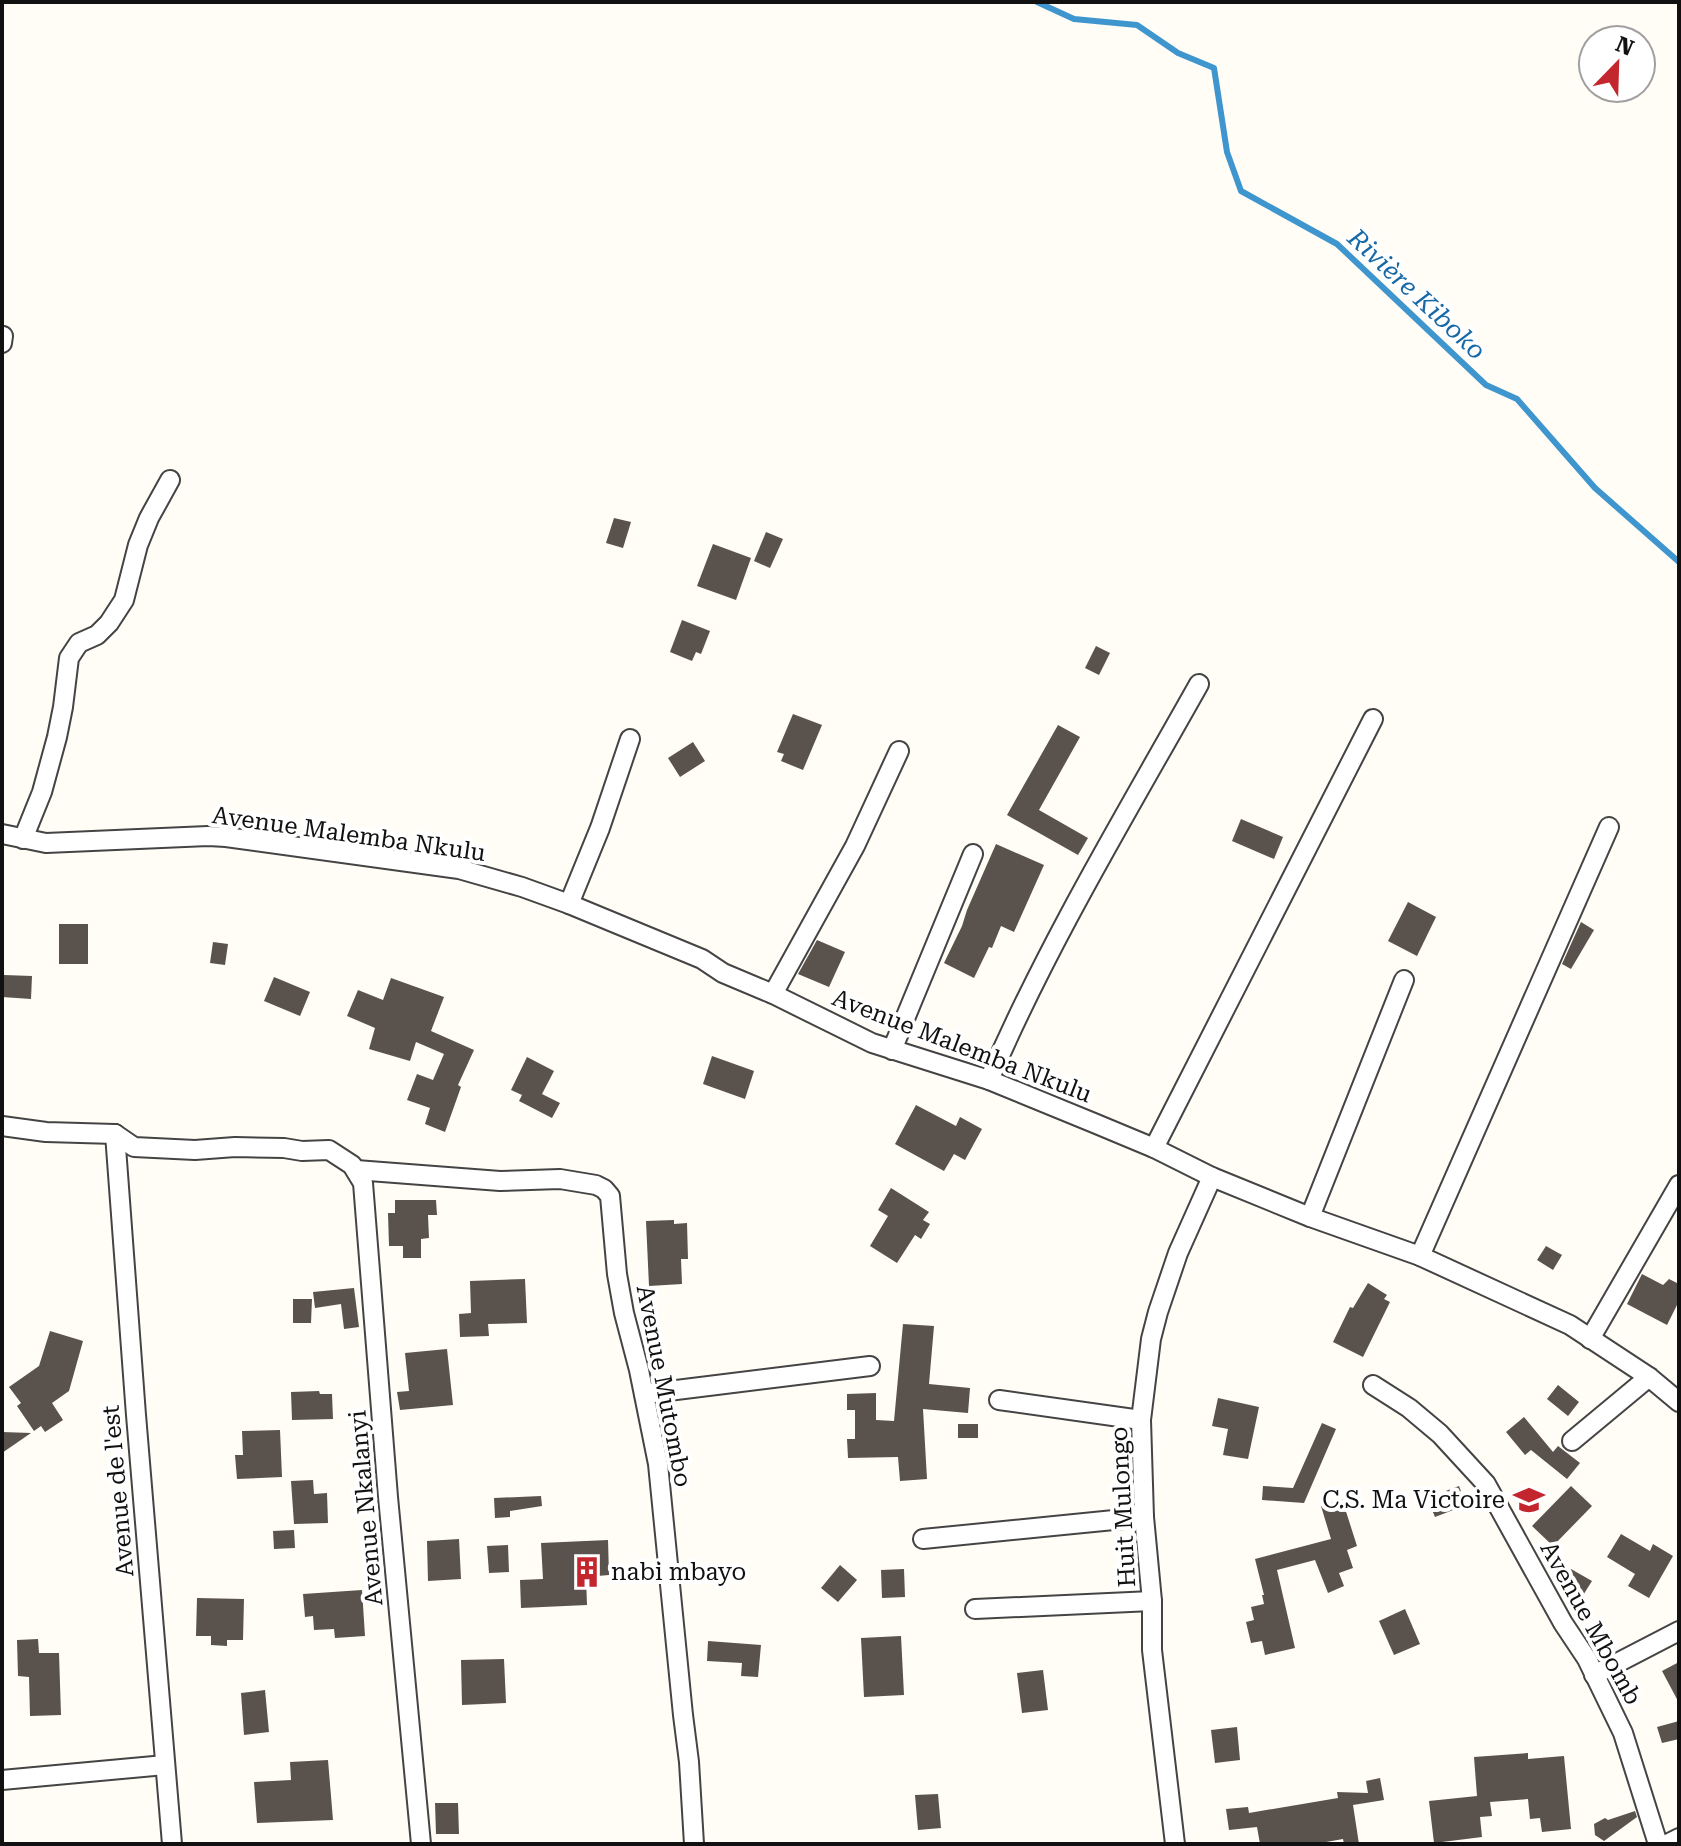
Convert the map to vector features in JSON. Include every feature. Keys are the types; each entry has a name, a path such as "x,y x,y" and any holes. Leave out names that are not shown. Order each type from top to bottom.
{"street":[{"path":"23,839 42,792 57,737 69,658 79,643 97,635 109,623 124,600 138,545 170,480"},
{"path":"989,1080 1015,1019 1068,918 1199,684"},
{"path":"1154,1148 1373,719"},
{"path":"569,904 600,828 630,739"},
{"path":"773,994 855,846 899,751"},
{"path":"1420,1256 1609,827"},
{"name":"Avenue Malemba Nkulu","path":"2,834 46,843 226,837 441,866 501,880 689,953 723,973 852,1034 892,1050 989,1080 1154,1148 1212,1177 1310,1217 1420,1256 1551,1315 1649,1377 1679,1402"},
{"path":"892,1050 973,854"},
{"path":"1310,1217 1404,980"},
{"path":"2,1126 46,1132 115,1134 134,1147 329,1150 356,1170"},
{"name":"Avenue de l'est","path":"115,1134 172,1844"},
{"name":"Avenue Mutombo","path":"356,1170 500,1181 560,1179 584,1182 604,1189 610,1196 617,1274 658,1464 689,1762 694,1844"},
{"name":"Avenue Nkalanyi","path":"356,1170 364,1189 388,1497 421,1844"},
{"name":"Huit Mulongo","path":"1175,1844 1154,1675 1141,1420 1151,1339 1158,1312 1178,1253 1212,1177"},
{"path":"1590,1339 1679,1185"},
{"path":"644,1394 870,1366"},
{"path":"1572,1441 1649,1377"},
{"name":"Avenue Mbomb","path":"1373,1385 1409,1408 1440,1434 1486,1484 1563,1623 1587,1659 1623,1733 1658,1844"},
{"path":"999,1400 1141,1420"},
{"path":"923,1539 1144,1517"},
{"path":"975,1609 1152,1601"},
{"path":"1594,1675 1679,1631"},
{"path":"2,1780 165,1765"},
{"path":"1667,1844 1679,1838"}],"building":[{"path":"614,518 631,522 623,548 606,543"},
{"path":"766,532 783,539 770,568 754,561"},
{"path":"713,544 751,558 736,600 697,586"},
{"path":"682,620 710,631 701,654 696,652 692,661 670,652"},
{"path":"1096,646 1110,653 1099,675 1085,668"},
{"path":"793,714 822,725 803,770 781,761 784,754 777,752"},
{"path":"1058,725 1080,737 1039,810 1088,838 1078,855 1007,815"},
{"path":"693,742 705,761 680,777 668,758"},
{"path":"1241,819 1283,837 1274,859 1232,841"},
{"path":"996,844 1044,865 1014,932 1001,926 974,978 944,963"},
{"path":"1408,902 1436,917 1417,956 1388,941"},
{"path":"1581,922 1594,930 1571,969 1562,964"},
{"path":"59,924 88,924 88,964 59,964"},
{"path":"817,940 845,952 829,987 798,974"},
{"path":"213,942 228,944 225,965 210,963"},
{"path":"4,975 32,976 31,999 2,997"},
{"path":"274,977 310,992 300,1016 264,1001"},
{"path":"391,978 444,997 431,1031 474,1050 458,1085 461,1087 445,1132 425,1124 430,1108 407,1100 417,1074 433,1080 444,1054 416,1042 410,1061 369,1049 375,1028 347,1016 358,990 383,1000"},
{"path":"712,1056 754,1071 745,1099 703,1084"},
{"path":"527,1057 554,1071 542,1094 560,1103 552,1118 519,1101 522,1095 511,1090"},
{"path":"916,1105 956,1126 960,1117 982,1129 965,1160 954,1154 944,1171 895,1144"},
{"path":"891,1188 929,1212 923,1220 930,1224 921,1239 915,1235 897,1263 870,1246 888,1216 878,1210"},
{"path":"395,1200 436,1200 437,1215 428,1215 429,1238 421,1239 421,1258 403,1258 403,1246 389,1246 388,1213 395,1213"},
{"path":"674,1220 674,1224 687,1223 688,1259 681,1259 682,1284 649,1286 646,1221"},
{"path":"1546,1246 1562,1255 1553,1270 1537,1260"},
{"path":"1642,1274 1663,1285 1669,1279 1679,1284 1679,1301 1667,1325 1627,1304"},
{"path":"525,1279 527,1323 488,1324 489,1336 460,1337 459,1314 471,1313 470,1281"},
{"path":"1368,1283 1387,1295 1384,1299 1390,1302 1363,1357 1333,1342 1350,1307 1353,1308"},
{"path":"354,1288 359,1327 344,1329 341,1304 315,1308 313,1292"},
{"path":"293,1299 312,1299 311,1323 293,1323"},
{"path":"903,1324 934,1326 929,1384 970,1388 968,1413 923,1409 927,1479 900,1481 898,1457 848,1458 847,1439 855,1439 855,1410 847,1410 847,1394 876,1393 876,1420 894,1421"},
{"path":"50,1331 83,1341 69,1391 52,1403 63,1420 45,1432 41,1426 34,1431 17,1406 21,1403 9,1387 39,1366"},
{"path":"447,1349 453,1405 400,1410 397,1392 409,1391 405,1353"},
{"path":"1558,1385 1579,1402 1568,1416 1547,1399"},
{"path":"319,1391 320,1394 332,1394 333,1419 292,1420 291,1392"},
{"path":"1218,1398 1259,1407 1248,1459 1223,1455 1228,1429 1212,1426"},
{"path":"1524,1417 1553,1452 1558,1446 1580,1463 1567,1479 1531,1450 1525,1455 1506,1432"},
{"path":"1322,1423 1336,1429 1304,1503 1262,1500 1263,1486 1293,1488"},
{"path":"958,1424 978,1424 978,1438 958,1438"},
{"path":"280,1430 282,1477 237,1479 235,1455 243,1455 242,1431"},
{"path":"2,1432 31,1433 2,1453"},
{"path":"313,1480 314,1494 327,1493 328,1523 294,1524 291,1481"},
{"path":"1459,1486 1466,1505 1435,1517 1427,1498"},
{"path":"1571,1486 1592,1506 1553,1546 1532,1526"},
{"path":"541,1496 542,1506 510,1511 510,1517 495,1518 494,1498"},
{"path":"1342,1499 1357,1546 1347,1550 1353,1568 1339,1573 1344,1586 1328,1593 1315,1560 1277,1570 1295,1648 1265,1655 1262,1641 1251,1643 1246,1622 1254,1620 1251,1607 1264,1604 1255,1559 1331,1539 1321,1506"},
{"path":"294,1530 295,1548 274,1549 273,1531"},
{"path":"1621,1534 1650,1551 1653,1544 1673,1556 1649,1598 1628,1586 1635,1574 1607,1557"},
{"path":"459,1539 461,1579 428,1581 427,1541"},
{"name":"nabi mbayo","path":"608,1540 609,1575 586,1577 587,1605 521,1608 520,1580 543,1579 541,1543"},
{"path":"508,1545 509,1572 489,1573 487,1546"},
{"path":"840,1565 857,1580 838,1602 821,1588"},
{"path":"904,1569 905,1597 882,1598 881,1570"},
{"path":"1571,1569 1592,1581 1580,1600 1559,1588"},
{"path":"362,1590 365,1636 335,1638 334,1629 314,1630 313,1616 305,1617 303,1594"},
{"path":"197,1598 244,1599 243,1640 227,1640 227,1646 211,1645 211,1636 196,1636"},
{"path":"1405,1609 1420,1644 1394,1655 1379,1621"},
{"path":"901,1636 904,1695 864,1697 861,1638"},
{"path":"38,1639 39,1653 59,1653 61,1715 30,1716 29,1677 18,1676 17,1640"},
{"path":"708,1641 761,1645 758,1677 741,1676 742,1663 707,1661"},
{"path":"504,1659 506,1703 462,1705 461,1660"},
{"path":"1679,1662 1679,1703 1662,1671"},
{"path":"1043,1670 1048,1710 1022,1713 1017,1673"},
{"path":"265,1690 269,1732 244,1735 241,1693"},
{"path":"1679,1721 1679,1739 1662,1743 1657,1727"},
{"path":"1237,1727 1240,1760 1215,1763 1211,1730"},
{"path":"1528,1753 1528,1759 1564,1756 1571,1829 1542,1832 1540,1818 1530,1819 1528,1799 1490,1802 1492,1816 1480,1817 1482,1837 1434,1843 1429,1801 1477,1796 1474,1757"},
{"path":"328,1760 333,1820 257,1823 254,1782 291,1780 290,1762"},
{"path":"1380,1778 1384,1800 1353,1805 1359,1844 1344,1844 1343,1839 1315,1844 1260,1844 1257,1827 1229,1830 1226,1809 1248,1807 1249,1813 1338,1798 1337,1792 1368,1793 1366,1781"},
{"path":"938,1794 941,1828 918,1830 915,1795"},
{"path":"435,1803 458,1803 459,1834 436,1834"},
{"path":"1635,1811 1637,1817 1604,1841 1595,1835 1594,1824"}],"waterway":[{"name":"Rivière Kiboko","path":"1037,2 1074,19 1137,25 1178,53 1214,68 1227,152 1241,191 1337,244 1486,385 1517,399 1595,488 1679,562"}],"place":[{"name":"C.S. Ma Victoire","path":"1529,1500"},
{"name":"nabi mbayo","path":"587,1572"}]}
